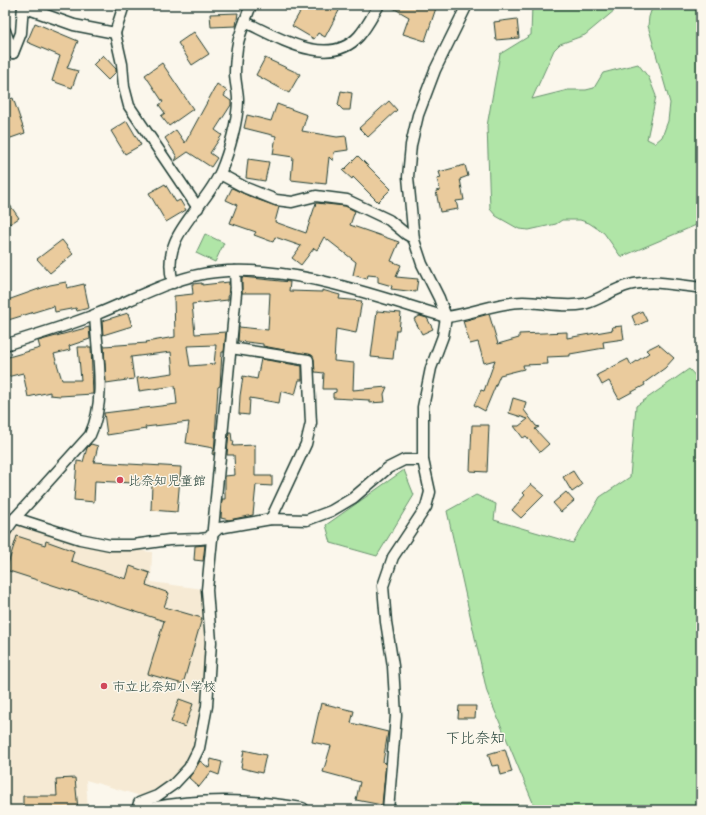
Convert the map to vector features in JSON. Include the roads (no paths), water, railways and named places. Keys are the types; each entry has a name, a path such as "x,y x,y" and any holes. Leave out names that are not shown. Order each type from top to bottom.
{"main road":[{"path":"150,810 182,804 212,802 268,804 302,810"}],"street":[{"path":"124,5 115,33 122,64 124,87 129,106 198,208"},
{"path":"174,283 171,273 170,255 174,243 186,222 215,185 228,150 238,100 235,73 237,46 251,5"},
{"path":"245,22 301,48 330,51 344,46 358,37 380,5"},
{"path":"388,810 396,716 393,666 386,622 383,586 393,557 426,507 430,492 423,460 423,407 431,368 443,336 446,317 439,298 422,264 413,238 408,177 411,145 418,115 435,70 467,5"},
{"path":"5,31 13,53 21,33 23,6 74,25 115,33"},
{"path":"220,174 246,188 276,200 292,202 316,196 347,200 389,220 413,238"},
{"path":"137,810 139,803 157,796 174,784 189,768 199,748 208,690 211,642 207,590 236,293 235,270"},
{"path":"5,345 95,315 174,283 215,272 235,270 269,271 320,281 446,317 464,315 501,304 523,302 564,306 583,304 598,300 627,286 644,282 701,288"},
{"path":"5,532 15,518 90,435 97,420 100,399 95,315"},
{"path":"231,348 308,360 311,423 306,444 271,519"},
{"path":"15,518 80,539 110,545 133,545 169,540 208,538 219,528 271,519 307,520 331,511 353,498 388,468 404,460 423,460"}],"place":[{"name":"比奈知児童館","path":"120,480"},
{"name":"市立比奈知小学校","path":"104,686"}],"district":[{"name":"下比奈知","path":"475,738"}]}
